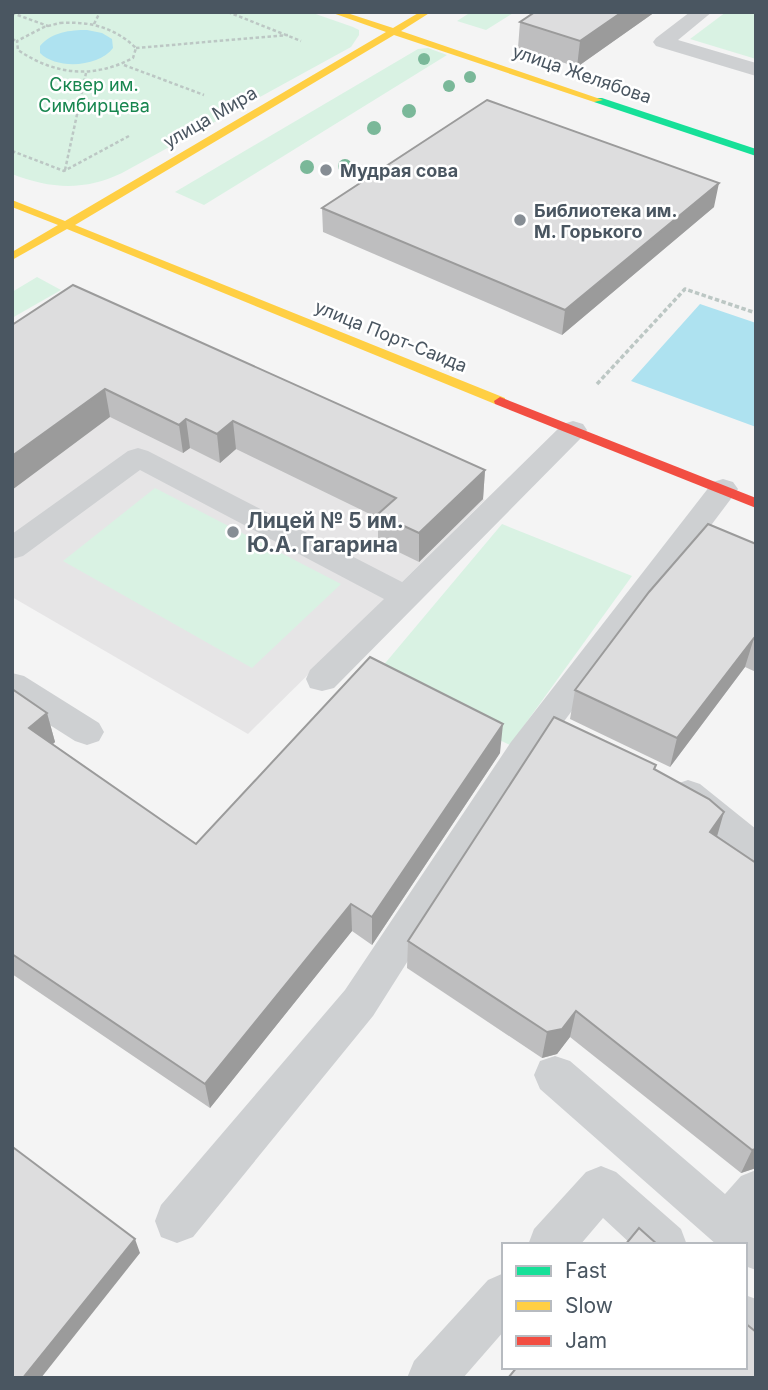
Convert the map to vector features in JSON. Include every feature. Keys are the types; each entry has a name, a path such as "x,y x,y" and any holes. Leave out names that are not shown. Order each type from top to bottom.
{"street":[{"name":"улица Желябова","path":"334,12 756,153"},
{"name":"улица Мира","path":"12,257 428,12"},
{"name":"улица Порт-Саида","path":"12,203 145,259 739,496"}],"lane":[{"path":"704,12 663,42 756,70"},
{"path":"322,679 573,430"},
{"path":"12,548 138,457 405,597"},
{"path":"177,1221 359,1003 523,751 557,730 739,496"},
{"path":"12,685 87,732"},
{"path":"656,778 693,796 756,850"},
{"path":"555,1075 742,1237 756,1191"},
{"path":"552,1243 601,1187 663,1243"},
{"path":"431,1378 502,1298"}],"path":[{"path":"94,24 100,12"},
{"path":"228,12 302,41"},
{"path":"12,13 48,26 94,24 127,37 136,48"},
{"path":"12,39 17,41 48,26"},
{"path":"136,48 288,35"},
{"path":"17,41 18,50 29,59 67,73 104,71 134,58 136,48"},
{"path":"123,64 204,95"},
{"path":"12,151 64,171 86,72"},
{"path":"597,384 685,289 756,313"}],"shaded area":[{"name":"Лицей № 5 им. Ю.А. Гагарина","path":"79,313 485,500 248,734 12,597 12,357"}],"green space":[{"name":"Сквер им. Симбирцева","path":"12,12 310,12 353,27 359,30 359,35 351,47 122,173 95,183 67,186 40,183 12,174"},
{"path":"471,12 515,12 486,30 457,21"},
{"path":"726,12 756,12 756,59 690,39"},
{"path":"428,48 447,55 204,205 175,192 418,49"},
{"path":"37,277 61,290 12,318 12,292"},
{"path":"155,488 341,584 252,668 63,561"},
{"path":"502,524 632,576 510,745 371,680"}],"water":[{"path":"87,30 102,33 112,39 113,48 98,59 78,64 57,62 40,53 40,46 56,35"},
{"path":"700,304 756,323 756,427 631,381"}],"building":[{"path":"535,12 622,12 580,41 520,22"},
{"name":"Библиотека им. М. Горького","path":"487,100 719,183 565,310 322,208"},
{"name":"Лицей № 5 им. Ю.А. Гагарина","path":"73,285 485,470 419,533 378,514 396,498 233,421 217,434 186,419 179,425 105,389 12,456 12,325"},
{"path":"708,524 756,544 756,639 754,638 677,738 575,690 649,592"},
{"path":"370,657 503,724 372,917 351,904 205,1084 12,954 12,689 47,713 29,728 196,844"},
{"path":"554,717 656,765 654,769 709,799 724,812 710,832 756,863 756,1149 752,1150 576,1011 562,1029 547,1032 408,941"},
{"path":"14,1148 135,1239 23,1378 12,1378"},
{"path":"639,1228 656,1243 627,1243"},
{"path":"747,1325 756,1332 756,1378 508,1378 515,1369 747,1369"}],"traffic: fast":[{"path":"598,100 756,153"}],"traffic: slow":[{"path":"334,12 598,100"},
{"path":"12,257 427,12"},
{"path":"12,203 500,401"}],"traffic: jam":[{"path":"500,401 756,503"}],"place":[{"name":"Мудрая сова","path":"326,170"},
{"name":"Библиотека им. М. Горького","path":"520,220"},
{"name":"Лицей № 5 им. Ю.А. Гагарина","path":"233,532"}]}
